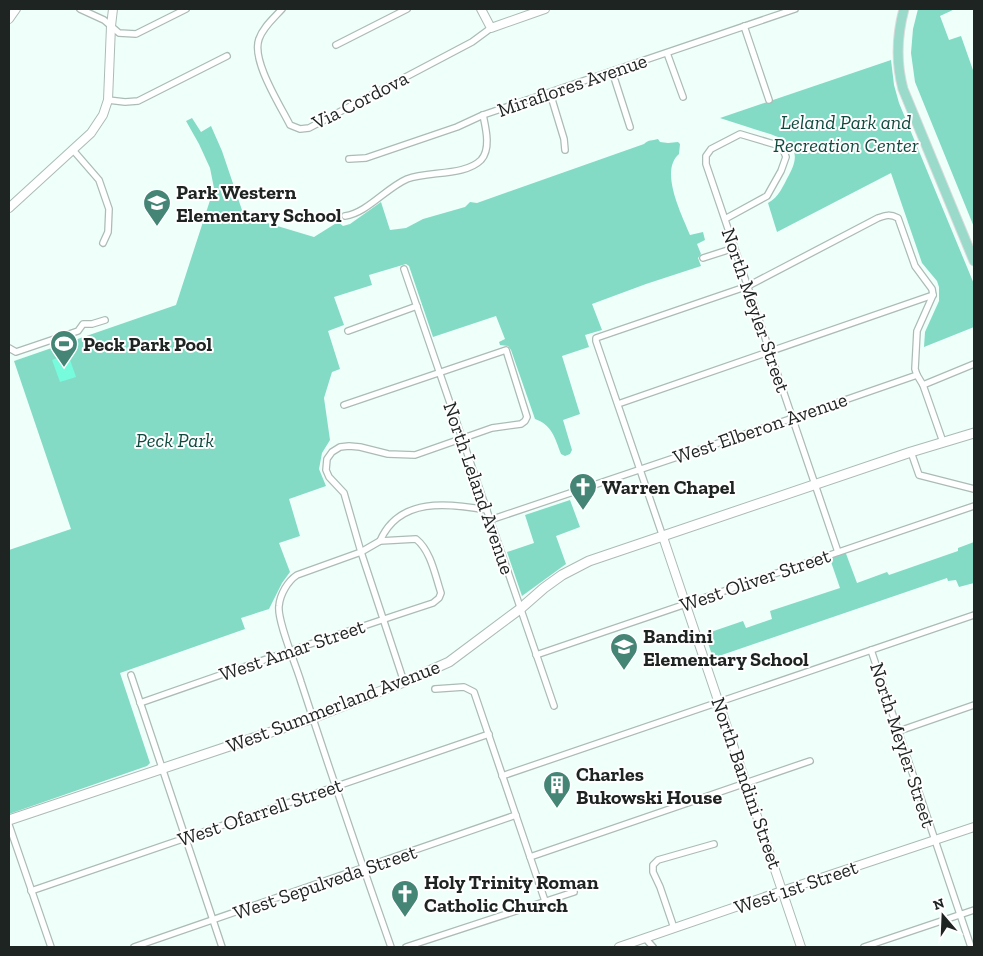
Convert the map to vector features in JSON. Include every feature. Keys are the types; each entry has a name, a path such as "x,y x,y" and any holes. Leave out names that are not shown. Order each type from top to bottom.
{"main road":[{"path":"904,9 898,48 903,89 974,261"},
{"name":"West Summerland Avenue","path":"9,820 313,718 404,682 449,662 520,609 544,588 575,568 606,555 911,452 974,433"}],"street":[{"path":"9,19 16,9"},
{"path":"80,9 104,20 119,33 136,34 186,9"},
{"path":"9,208 31,186 73,150 98,124 108,100 113,9"},
{"name":"Via Cordova","path":"282,9 264,29 257,49 258,61 290,125 300,129 309,128 463,46 491,28"},
{"path":"336,45 407,9"},
{"path":"481,9 491,28 545,9"},
{"name":"Miraflores Avenue","path":"348,159 366,158 457,127 483,115 795,9"},
{"path":"744,26 769,100"},
{"path":"667,53 683,97"},
{"path":"108,100 138,101 227,56"},
{"path":"612,72 630,127"},
{"path":"550,93 564,139 565,150"},
{"path":"345,216 357,213 407,179 424,174 466,169 481,159 488,140 483,115"},
{"name":"North Meyler Street","path":"725,219 767,196 786,157 783,149 777,145 740,134 711,149 707,154 706,164 838,552"},
{"path":"73,150 99,180 109,209 108,232 103,243"},
{"path":"748,286 878,218 892,215 898,218 915,266 932,289 933,295 917,331 915,369 923,384 943,442"},
{"path":"703,258 734,248"},
{"name":"North Leland Avenue","path":"404,269 554,706"},
{"name":"North Bandini Street","path":"748,286 598,337 596,341 720,702 745,783 801,947"},
{"path":"618,404 933,295"},
{"path":"348,331 417,306"},
{"path":"9,348 16,352 78,331 83,324 92,324 105,320"},
{"path":"344,406 506,350 527,417 520,424 492,428 415,455 388,454 360,447 340,447 332,452 327,459 326,470 328,477 344,494 404,682"},
{"path":"923,384 974,364"},
{"name":"West Elberon Avenue","path":"490,520 917,375"},
{"path":"911,452 919,475 974,489"},
{"path":"391,947 279,615 279,605 290,580 297,574 361,552 380,541 383,533 402,514 412,508 434,505 472,507 487,510"},
{"name":"West Oliver Street","path":"536,655 974,506"},
{"name":"West Amar Street","path":"140,703 433,603 439,598 442,593 432,564 422,544 416,539 380,541"},
{"path":"502,776 974,614"},
{"name":"North Meyler Street","path":"871,650 971,947"},
{"path":"131,676 222,947"},
{"path":"435,689 464,687 474,692 545,901"},
{"path":"898,731 974,705"},
{"name":"West Ofarrell Street","path":"31,891 489,734"},
{"path":"530,857 810,761"},
{"name":"West Sepulveda Street","path":"134,947 516,815"},
{"path":"9,825 51,947"},
{"name":"West 1st Street","path":"619,947 974,827"},
{"path":"674,928 652,865 658,860 714,844"},
{"path":"406,947 574,892"},
{"path":"864,947 974,910"},
{"path":"645,938 653,947"}],"green space":[{"name":"Leland Park and Recreation Center","path":"918,9 955,9 940,16 949,40 961,36 974,73 974,227 915,82 911,53 913,29"},
{"name":"Leland Park and Recreation Center","path":"891,60 894,85 899,103 974,284 974,327 924,347 925,332 939,301 939,287 937,281 922,263 891,173 777,232 768,203 778,194 789,175 794,164 795,156 793,149 789,144 775,136 720,118"},
{"name":"Peck Park","path":"192,118 201,132 211,126 222,151 244,216 314,237 338,222 343,226 350,224 381,202 390,230 406,228 423,219 465,207 470,202 477,203 649,141 658,139 660,142 678,142 680,144 679,154 673,162 671,171 674,193 690,235 703,232 705,240 697,244 701,254 698,258 701,266 592,304 602,330 585,335 589,347 562,356 580,414 563,420 572,450 570,454 565,456 561,454 555,437 549,428 535,419 511,350 508,346 500,345 499,342 505,339 496,316 433,337 409,266 406,264 369,275 372,285 334,297 344,325 328,331 340,369 332,372 324,398 330,440 322,453 319,469 326,486 289,499 300,536 279,543 290,572 282,583 269,609 241,618 245,629 120,673 150,763 147,766 9,814 9,550 71,529 14,361 176,305 214,188 210,168 186,121"},
{"path":"570,500 580,527 556,536 566,564 522,596 507,552 534,543 525,515"},
{"path":"974,542 974,583 959,587 956,580 948,581 947,578 713,658 705,634 743,621 746,628 772,619 770,611 840,588 829,556 845,551 857,583 887,572 889,575 958,551 958,548"}],"shaded area":[{"name":"Peck Park Pool","path":"68,354 76,377 60,382 52,360"}],"place":[{"name":"Park Western Elementary School","path":"157,227"},
{"name":"Peck Park Pool","path":"64,368"},
{"name":"Warren Chapel","path":"583,511"},
{"name":"Bandini Elementary School","path":"624,671"},
{"name":"Charles Bukowski House","path":"557,809"},
{"name":"Holy Trinity Roman Catholic Church","path":"405,918"}]}
